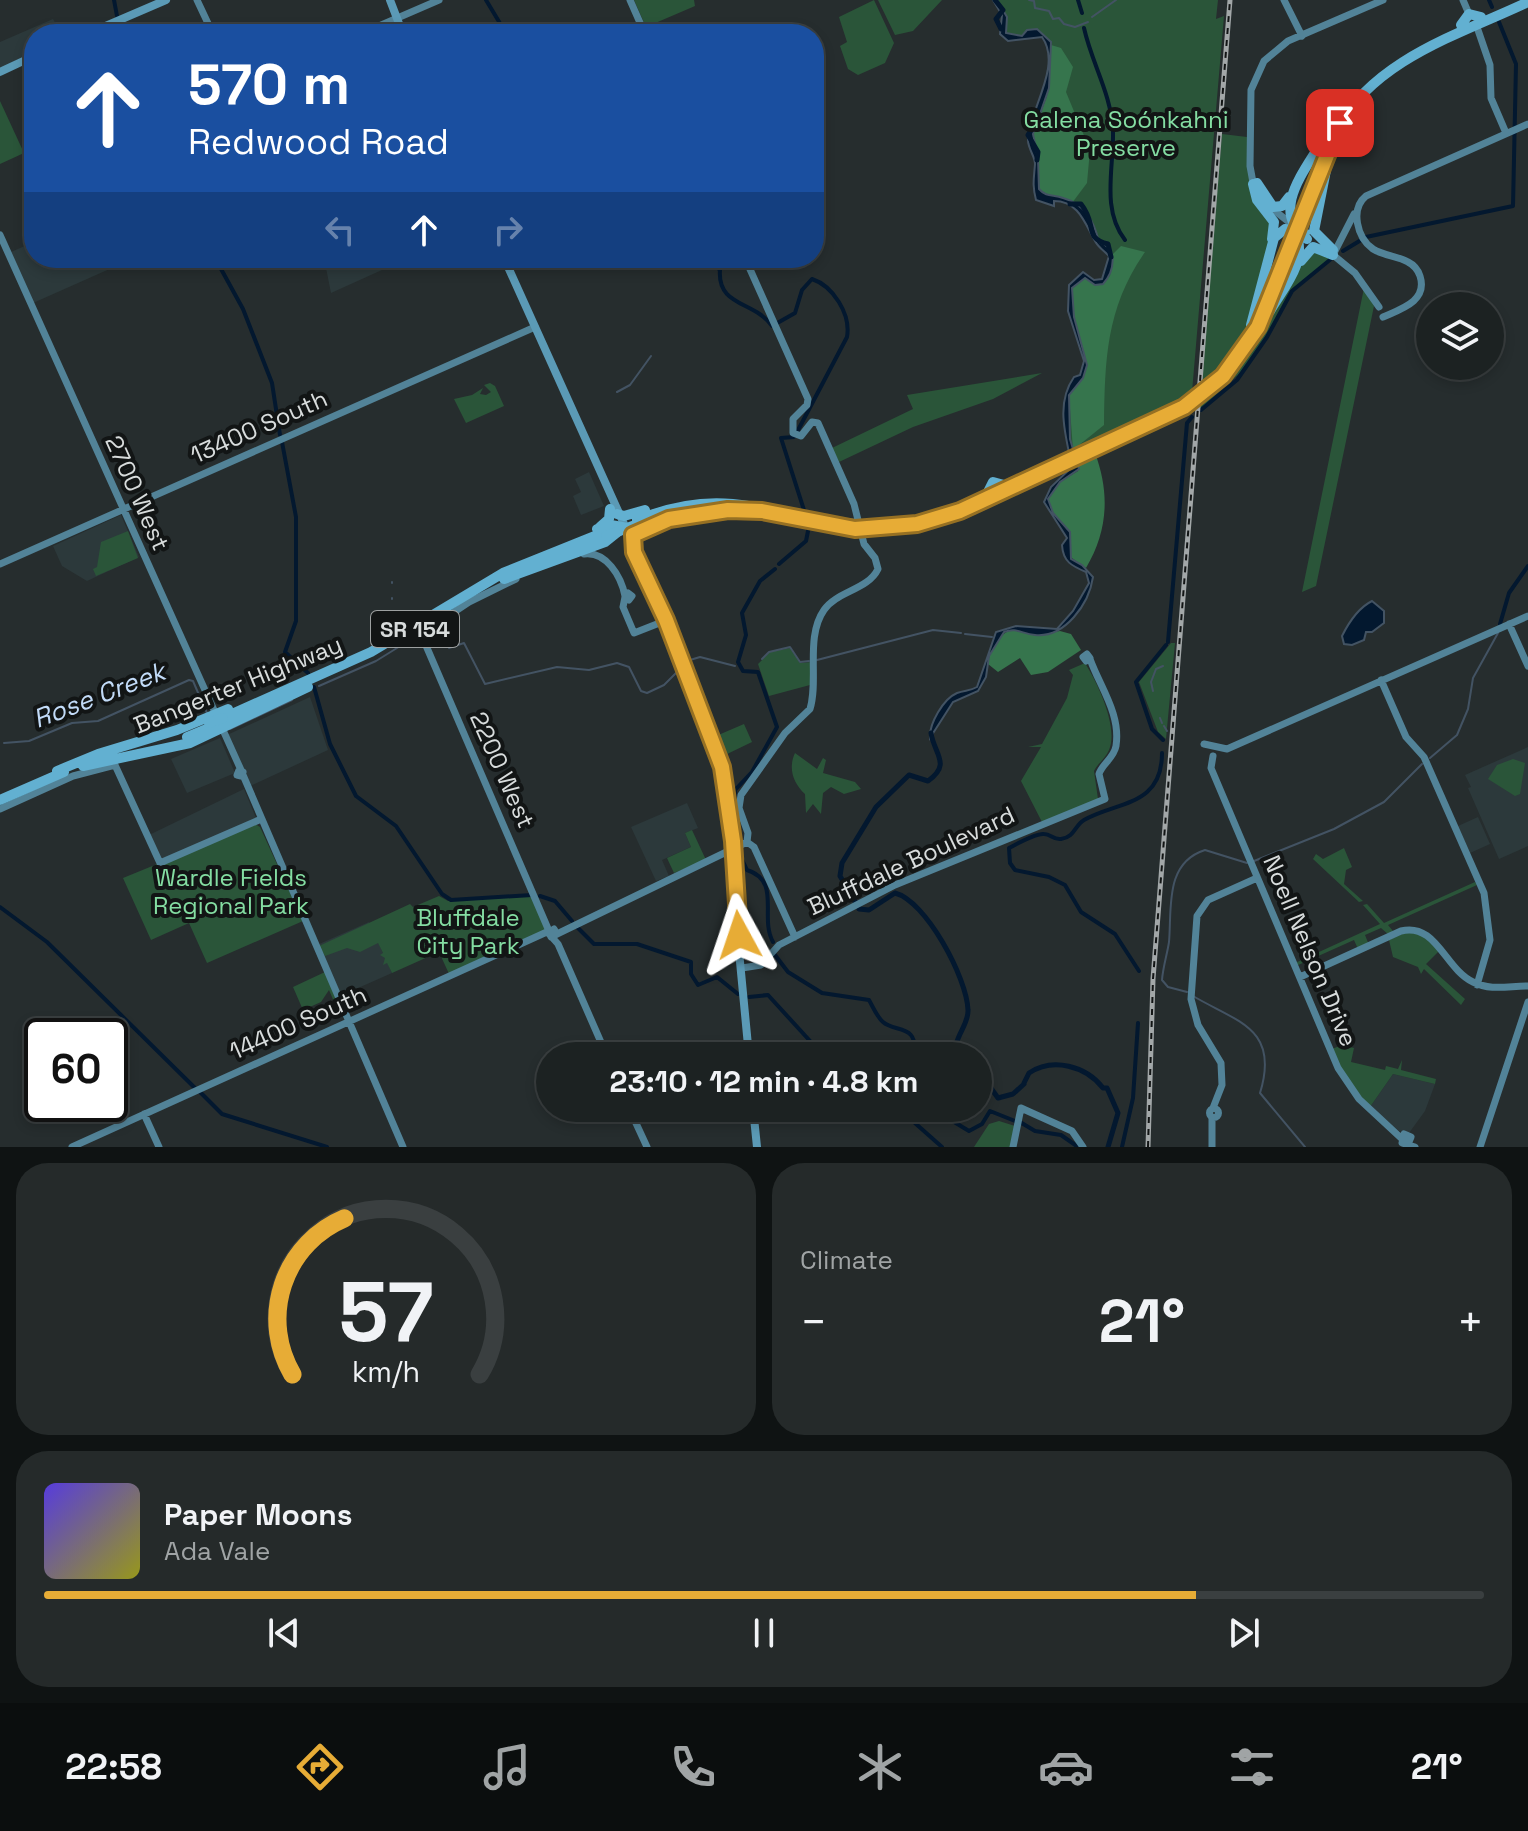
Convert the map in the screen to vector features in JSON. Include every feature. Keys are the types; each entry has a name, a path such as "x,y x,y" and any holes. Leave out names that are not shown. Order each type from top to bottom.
{"highway":[{"name":"Bangerter Highway","path":"1081,454 1175,407 1222,370 1254,324 1295,229 1328,136 1356,94 1400,55 1458,30 1479,26 1523,4"},
{"path":"1458,30 1469,14 1479,26"},
{"name":"Bangerter Highway","path":"868,527 922,518 988,492 1081,454 1192,402 1209,390 1243,351 1258,327 1327,147 1351,108 1396,65 1458,30"},
{"path":"1255,184 1270,205 1276,208 1285,204 1339,112 1356,94"},
{"path":"1334,252 1315,235 1317,213 1329,153 1351,108"},
{"path":"1255,184 1257,200 1275,224 1266,272"},
{"path":"1283,289 1300,257 1288,207 1297,186"},
{"path":"1222,370 1254,319 1275,236 1311,224 1317,213"},
{"path":"1243,351 1309,249 1318,247 1334,252"},
{"name":"Bangerter Highway","path":"637,522 705,508 762,511 856,526 910,526 947,516 1056,464"},
{"name":"Bangerter Highway","path":"0,798 63,771 171,743 350,664 478,588 663,510 704,503 746,503 856,526"},
{"path":"617,521 637,522"},
{"path":"632,553 603,534 617,521 637,522"},
{"path":"632,553 632,537 637,522"}],"main road":[{"path":"110,24 166,0"},
{"path":"387,0 399,24"},
{"path":"0,72 24,61"},
{"path":"508,268 617,521 675,645 713,740 726,793 748,1042"},
{"path":"572,412 617,521"},
{"path":"632,553 675,645"},
{"path":"754,1122 757,1147"}],"street":[{"path":"198,0 209,24"},
{"path":"376,24 439,0"},
{"path":"630,0 641,24"},
{"path":"1284,0 1302,36"},
{"path":"1356,209 1364,237 1375,250 1411,263 1421,283 1414,301 1384,319 1358,276 1334,252 1265,207 1255,184 1251,149 1253,82 1274,50 1383,0"},
{"path":"1463,0 1469,14"},
{"path":"1479,26 1490,65 1491,98 1512,131"},
{"path":"1334,252 1366,196 1528,124"},
{"name":"2700 West","path":"0,235 403,1147"},
{"path":"749,268 808,400 794,417 793,433 801,436 811,422 818,423 859,516 864,544 875,558 878,569 872,579 833,600 821,616 810,709 785,733 741,795 739,806 748,833 747,842 754,847 795,937"},
{"name":"13400 South","path":"0,564 535,327"},
{"name":"2200 West","path":"601,1042 421,634 501,586 558,561 592,553 614,569 626,597 634,633 662,622"},
{"path":"1477,985 1490,935 1487,907 1423,754 1406,737 1381,680 1528,616"},
{"path":"1513,622 1528,662"},
{"name":"Bluffdale Boulevard","path":"742,968 761,965 776,947 923,873 1104,800 1095,774 1110,752 1112,741 1104,692 1088,660"},
{"name":"Noell Nelson Drive","path":"1381,680 1218,753 1213,773 1345,1080 1364,1104 1403,1136 1402,1143 1413,1145"},
{"path":"0,809 73,776 115,765 160,863 259,820"},
{"name":"14400 South","path":"72,1147 732,852 747,842"},
{"path":"1213,1147 1215,1110 1222,1082 1221,1063 1198,1025 1191,999 1197,916 1208,900 1257,878"},
{"path":"1300,977 1401,931 1413,930 1429,936 1454,970 1477,985 1496,988 1528,986"},
{"path":"1480,1147 1528,1002"},
{"path":"1013,1147 1020,1108 1074,1132 1083,1147"},
{"path":"144,1114 159,1147"},
{"path":"635,1122 647,1147"}],"shaded area":[{"path":"24,32 24,57 0,68 0,42"},
{"path":"24,246 24,268 112,268 33,303 11,252"},
{"path":"326,268 386,268 331,293"},
{"path":"589,472 604,506 581,515 573,496 581,492 575,479"},
{"path":"121,515 139,557 87,581 62,566 53,546"},
{"path":"310,697 328,750 248,787 227,735"},
{"path":"220,738 235,773 187,793 171,759"},
{"path":"1528,747 1528,846 1499,859 1465,775"},
{"path":"244,789 256,818 161,861 149,835"},
{"path":"687,803 698,828 685,833 691,847 662,860 669,876 656,881 631,827"},
{"path":"1478,817 1490,844 1470,853 1458,826"},
{"path":"369,922 392,973 340,996 317,945"},
{"path":"1393,1074 1435,1084 1425,1111 1409,1133 1399,1131 1370,1107"}],"green space":[{"path":"634,0 694,0 695,6 653,24 645,24"},
{"path":"874,0 894,43 885,63 858,75 848,69 840,46 847,42 839,17"},
{"path":"878,0 942,0 913,31 895,35"},
{"name":"Galena Soónkahni Preserve","path":"996,0 1218,0 1216,19 1224,16 1192,392 1173,405 1073,450 1087,438 1069,446 1067,397 1087,366 1072,310 1094,283 1105,279 1112,259 1080,208 1041,196 1051,45 1042,33 1021,38 1007,36 1002,28 1003,10"},
{"path":"1051,45 1061,48 1073,67 1066,92 1090,150 1087,183 1072,203 1039,189 1033,134 1047,96"},
{"path":"0,101 24,153 0,164"},
{"path":"1222,134 1247,137 1248,169 1273,224 1250,324 1226,360 1200,387"},
{"path":"1121,246 1145,252 1122,293 1110,335 1104,425 1073,450 1069,395 1087,365 1074,317 1072,288 1085,278 1095,285 1110,276 1113,254"},
{"path":"1311,249 1330,259 1291,290 1265,339 1241,372 1198,411 1199,400 1248,349"},
{"path":"1364,288 1374,306 1316,586 1302,592"},
{"path":"1042,373 993,399 913,427 839,462 832,448 913,409 907,395"},
{"path":"490,383 495,386 504,406 466,423 454,399 472,395 483,388 480,394 486,395 491,392 484,385"},
{"path":"1095,453 1103,483 1104,512 1099,540 1086,568 1069,556 1071,536 1053,513 1048,499 1060,482 1078,471 1076,462"},
{"path":"128,531 138,558 96,576 93,569 97,567 101,542"},
{"path":"1012,630 1034,635 1060,631 1071,634 1081,650 1048,672 1031,675 1020,658 998,672 988,664 991,654 999,639"},
{"path":"1171,643 1175,643 1166,739 1158,732 1139,682"},
{"path":"790,648 800,663 812,662 810,685 769,696 758,664 770,652"},
{"path":"1085,663 1101,693 1111,729 1109,750 1094,771 1098,799 1042,822 1021,781 1041,747 1028,747 1042,744 1067,698 1073,675 1069,670"},
{"path":"744,724 752,742 723,756 716,736"},
{"path":"795,753 817,769 823,758 826,760 823,773 855,782 861,789 844,794 831,787 823,793 821,814 813,804 806,813 805,794 793,775"},
{"path":"1513,759 1525,763 1520,794 1515,796 1488,779 1497,765"},
{"name":"Wardle Fields Regional Park","path":"255,824 260,827 303,921 207,963 189,923 151,940 123,878"},
{"path":"692,830 706,860 674,873 667,858 691,847 685,833"},
{"path":"1344,848 1352,867 1346,870 1344,884 1363,901 1359,902 1313,859 1316,854 1323,859"},
{"path":"1475,882 1477,885 1388,925 1393,931 1389,935 1381,928 1365,935 1369,945 1358,949 1354,940 1296,966 1295,963 1380,924 1363,905 1367,904 1384,923"},
{"name":"Bluffdale City Park","path":"439,896 448,901 534,896 548,929 450,976 439,952 392,973 387,963 383,965 385,958 380,955 383,953 378,943 360,952 347,948 325,956 319,946 410,904 413,907"},
{"path":"1409,931 1425,935 1439,951 1426,964 1465,999 1461,1005 1424,969 1421,974 1418,967 1393,957 1389,940"},
{"path":"325,972 338,1002 335,1004 329,990 321,1002 303,1010 293,987"},
{"path":"1342,1045 1354,1048 1351,1062 1385,1070 1386,1066 1398,1069 1402,1060 1401,1070 1436,1079 1435,1084 1393,1074 1370,1107 1346,1079 1332,1049"},
{"path":"999,1121 1015,1126 1011,1147 974,1147 989,1124"}],"water":[{"path":"993,0 997,0 1007,17 1006,33 1022,36 1027,30 1037,29 1051,42 1049,88 1033,134 1039,189 1083,209 1099,242 1110,249 1112,255 1112,267 1103,284 1095,285 1085,278 1072,288 1074,317 1087,365 1083,378 1069,395 1070,439 1079,469 1060,482 1048,499 1053,513 1070,532 1071,559 1093,577 1081,608 1056,631 1035,635 1016,630 1004,632 989,656 986,677 978,691 953,702 930,738 934,719 942,706 957,693 977,687 996,632 1016,626 1057,629 1073,611 1089,583 1086,572 1066,559 1062,545 1067,538 1044,502 1051,487 1072,467 1063,409 1068,387 1074,377 1080,375 1084,361 1068,311 1069,285 1083,272 1094,280 1102,279 1109,256 1096,243 1084,221 1070,205 1054,201 1054,206 1036,200 1035,161 1028,140 1047,75 1047,49 1042,37 1008,41 1000,34 1002,15"},
{"path":"1372,601 1384,611 1384,623 1372,632 1366,632 1364,640 1352,645 1344,644 1342,636 1351,621 1362,607"}],"waterway":[{"path":"114,0 117,16"},
{"path":"486,0 500,24"},
{"path":"995,0 1003,10 996,19 1001,29"},
{"path":"1029,0 1034,1 1035,8 1049,11 1053,19 1059,18 1064,24 1075,27 1088,22"},
{"path":"1078,0 1082,13"},
{"path":"1092,17 1116,0"},
{"path":"1489,0 1492,7"},
{"path":"1343,251 1366,237 1513,206 1516,64 1499,22"},
{"path":"1084,28 1112,117 1111,202 1113,215 1125,240"},
{"path":"1031,130 1028,135 1038,152 1037,160"},
{"path":"1070,204 1081,204 1093,234 1108,244 1111,257"},
{"path":"1201,410 1237,380 1267,337 1292,291 1331,259"},
{"path":"220,268 243,309 272,383 280,435"},
{"path":"718,268 724,291 772,326 795,313 802,290 812,279 827,288 843,310 847,337 796,434"},
{"path":"617,392 630,385 651,356"},
{"path":"1168,642 1187,423 1192,417"},
{"path":"794,437 781,438 804,510"},
{"path":"282,442 296,517 296,621 285,652 308,673"},
{"path":"779,564 806,541 809,526"},
{"path":"1500,624 1509,593 1528,566"},
{"path":"738,843 735,790 752,772 777,727 758,672 743,671 738,662 746,635 742,613 760,581 775,569"},
{"name":"Rose Creek","path":"817,660 933,630 961,633"},
{"name":"Rose Creek","path":"428,633 439,632 449,648 464,643 485,684 557,667 589,670 617,663 629,667 641,691 647,693 664,685 677,672"},
{"path":"1430,758 1457,735 1468,709 1473,678 1498,633"},
{"name":"Rose Creek","path":"965,634 992,637"},
{"name":"Rose Creek","path":"319,686 376,661 418,635"},
{"path":"1163,740 1152,729 1136,682 1166,645"},
{"name":"Rose Creek","path":"762,659 769,652 790,647 800,662 809,661"},
{"name":"Rose Creek","path":"690,660 700,657 735,666"},
{"path":"1153,691 1151,682 1156,669 1163,666"},
{"name":"Rose Creek","path":"4,743 29,741 72,723 98,721 189,680 193,681 199,695"},
{"path":"314,687 330,744 356,796 396,826 442,894 451,900 532,895"},
{"name":"Rose Creek","path":"201,700 207,713"},
{"name":"Rose Creek","path":"230,729 292,700"},
{"path":"1160,718 1162,723"},
{"path":"1164,726 1167,731"},
{"path":"856,903 840,876 842,863 876,807 909,775 928,781 935,775 940,758 931,733"},
{"path":"1139,971 1115,934 1081,912 1065,885 1049,877 1015,870 1010,863 1009,848 1040,834 1066,838 1084,820 1135,800 1154,784 1160,771 1162,753"},
{"path":"1254,861 1334,829 1384,802 1422,764"},
{"path":"1187,992 1168,987 1162,980 1176,876 1192,856 1205,850 1247,863"},
{"path":"739,853 747,870 764,882 769,932 773,942"},
{"path":"859,909 869,910 895,893 907,899 931,925 953,961 966,996 966,1022 957,1042"},
{"path":"540,896 555,901 572,921"},
{"path":"0,907 47,942 195,1088"},
{"path":"576,926 594,944 637,944 691,962 691,974 698,985 717,977 738,994"},
{"path":"775,955 788,972 822,993 869,1000 883,1022 910,1034 914,1042"},
{"path":"749,997 768,995 811,1042"},
{"path":"1193,996 1239,1021 1259,1041 1265,1071 1260,1093 1305,1147"},
{"path":"1122,1147 1133,1098 1138,1023"},
{"path":"1024,1083 1029,1073 1038,1068 1058,1065 1078,1069 1107,1088 1118,1113 1108,1147"},
{"path":"992,1090 998,1098 1013,1094 1024,1084"},
{"path":"200,1092 222,1114 327,1147"},
{"path":"992,1112 1015,1121"},
{"path":"914,1122 942,1147"},
{"path":"954,1122 969,1131 983,1122"},
{"path":"1020,1122 1035,1131 1061,1135 1078,1147"}],"railway":[{"path":"1148,1147 1153,979 1230,0"}],"route":[{"path":"739,935 733,841 722,767 675,641 634,552 633,535 638,530 669,519 728,510 762,511 831,527 855,529 886,529 917,524 960,511 1184,407 1223,376 1258,327 1327,147 1340,123"}]}
